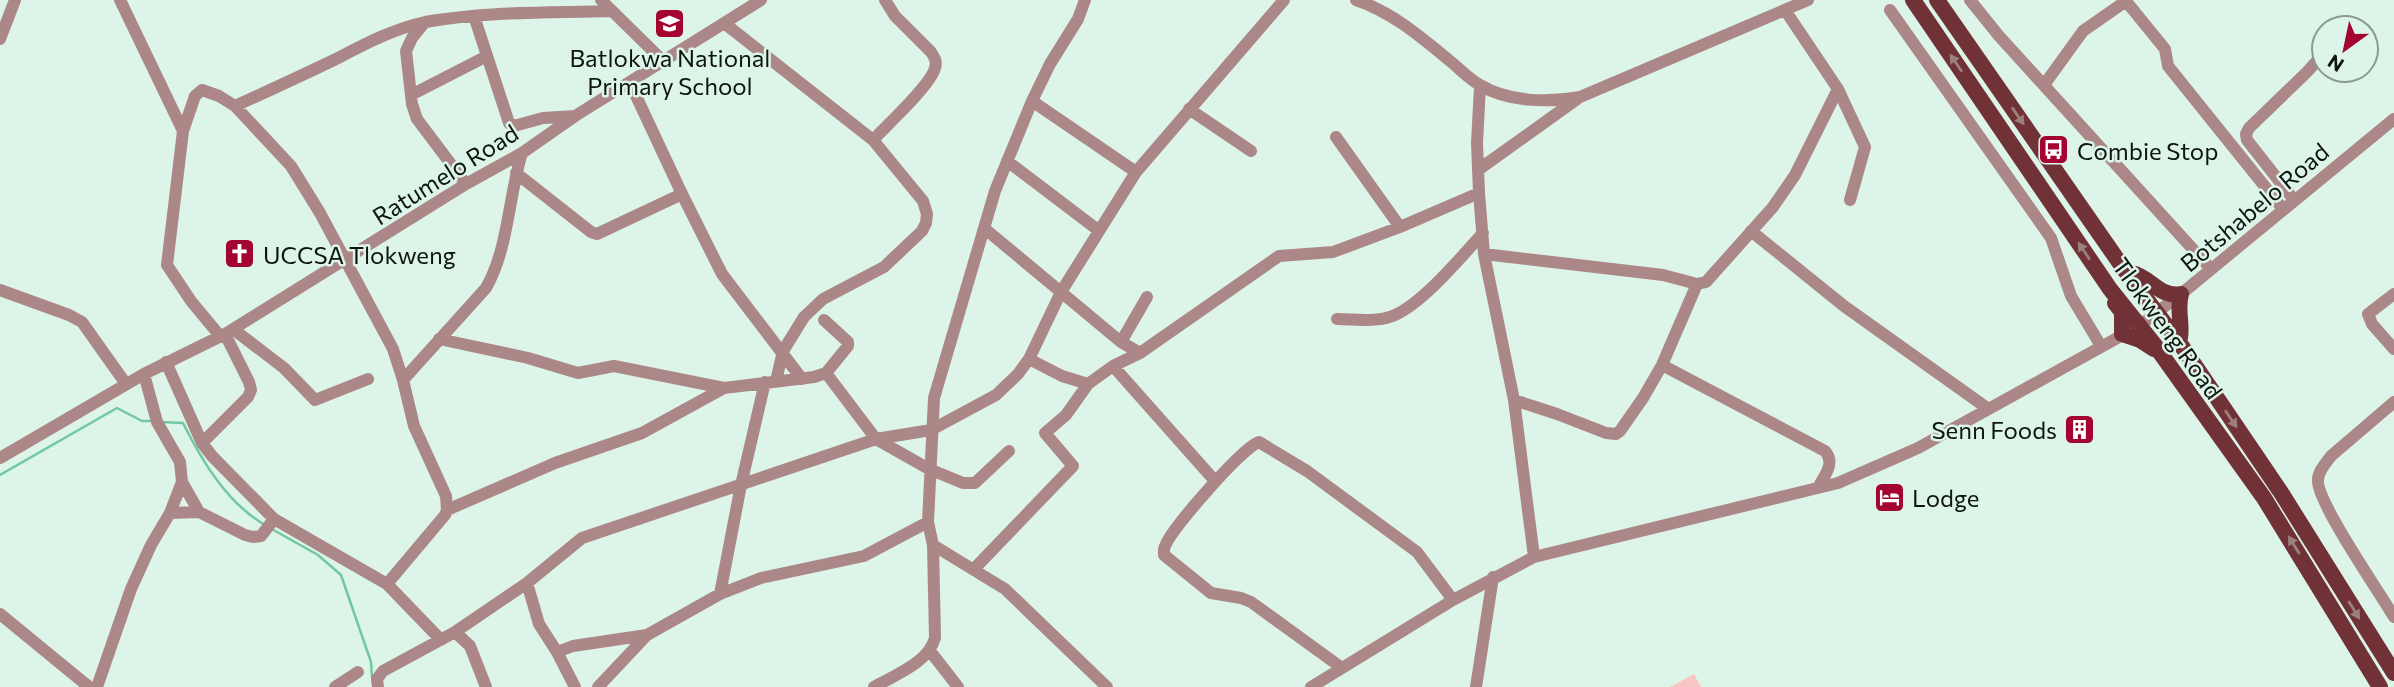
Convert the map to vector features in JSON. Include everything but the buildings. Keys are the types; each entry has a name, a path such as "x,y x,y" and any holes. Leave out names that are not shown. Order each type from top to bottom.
{"main road":[{"name":"Tlokweng Road","path":"1913,0 2110,289 2264,498 2380,687"},
{"name":"Tlokweng Road","path":"1937,0 2126,272 2179,342 2282,494 2394,673"},
{"path":"2126,272 2138,274 2166,294 2181,294 2178,310 2182,334 2179,342"},
{"path":"2110,289 2113,300 2122,312 2122,334 2151,346 2164,361"}],"street":[{"path":"0,40 15,0"},
{"path":"120,0 183,131"},
{"path":"601,0 664,62"},
{"name":"Ratumelo Road","path":"0,458 144,374 226,333 466,184 522,153 761,0"},
{"path":"873,140 917,93 932,75 936,65 931,52 895,16 885,0"},
{"path":"874,687 925,656 935,638 933,545 928,522 934,398 984,228 1007,161 1032,101 1050,64 1078,19 1085,0"},
{"path":"377,687 377,679 381,673 455,632 527,583 582,538 876,439 931,430 996,395 1029,359 1061,292 1136,172 1284,0"},
{"path":"1356,0 1377,7 1409,28 1480,86 1524,99 1543,101 1580,97"},
{"path":"1478,170 1580,97 1808,0"},
{"path":"1970,0 1999,36 2211,269"},
{"path":"2044,85 2083,31 2125,1 2165,49 2168,66 2288,204"},
{"path":"1785,10 1838,89 1865,147 1850,200"},
{"path":"1890,10 2051,238 2071,296 2101,346"},
{"path":"234,106 366,42 426,22 474,16 612,11"},
{"path":"474,16 511,125 553,117 575,117"},
{"path":"426,22 412,38 406,51 411,95 417,119 466,184"},
{"path":"720,594 741,485 771,381 783,351 804,317 823,299 884,267 922,231 926,223 923,201 873,140 724,23"},
{"path":"411,95 487,56"},
{"path":"2288,204 2247,140 2246,134 2310,70"},
{"path":"630,83 681,194 722,274 802,379"},
{"path":"1480,86 1477,143 1482,233 1514,400 1534,557"},
{"path":"1485,254 1663,275 1697,284 1706,282 1773,207 1795,175 1838,89"},
{"path":"368,379 315,400 284,368 226,333 191,301 167,265 183,131 195,96 202,90 219,96 234,106 290,166 320,214 393,349 414,426 446,496 447,510"},
{"path":"1032,101 1136,172"},
{"path":"1189,109 1251,151"},
{"name":"Botshabelo Road","path":"1311,687 1493,577 1534,557 1838,483 1918,448 2139,326 2394,119"},
{"path":"1336,137 1400,227"},
{"path":"403,380 486,288 494,274 522,153"},
{"path":"1007,161 1098,230"},
{"path":"516,173 597,234 681,194"},
{"path":"974,569 1073,466 1045,433 1066,415 1088,384 1113,366 1140,354 1279,256 1334,252 1479,193"},
{"path":"984,228 1121,342 1140,354"},
{"path":"1751,231 1844,306 1987,408"},
{"path":"1337,319 1386,318 1403,309 1432,289 1482,233"},
{"path":"1514,400 1606,433 1616,434 1643,398 1662,365 1697,284"},
{"path":"0,290 82,322 126,384"},
{"path":"2394,294 2368,314 2372,324 2394,349"},
{"path":"1121,342 1147,297"},
{"path":"439,339 528,358 578,373 614,366 724,388 802,379 826,373 848,346 848,342 824,320"},
{"path":"202,443 248,397 251,390 226,333"},
{"path":"1029,359 1062,376 1088,384"},
{"path":"166,362 202,443 274,519 387,584 442,640"},
{"path":"1662,365 1825,451 1830,463 1818,488"},
{"path":"1113,366 1214,481"},
{"path":"826,373 876,439 963,483 975,484 1009,451"},
{"path":"144,374 157,422 180,462 182,482 199,512"},
{"path":"387,584 447,510 555,463 642,433 724,388"},
{"path":"2394,402 2331,456 2318,480 2326,506 2394,617"},
{"path":"1342,668 1251,602 1241,597 1211,593 1166,558 1164,552 1167,541 1214,481 1251,445 1259,442 1307,471 1417,552 1454,600"},
{"path":"97,687 131,589 151,545 170,513 182,482"},
{"path":"170,513 199,512 253,537 261,536 274,519"},
{"path":"598,687 647,635 720,594 761,578 864,556 928,522"},
{"path":"933,545 1005,589 1107,687"},
{"path":"1476,687 1493,577"},
{"path":"527,583 539,624 575,687"},
{"path":"0,614 89,687"},
{"path":"455,632 470,646 486,687"},
{"path":"557,652 573,646 647,635"},
{"path":"930,651 958,687"},
{"path":"335,687 358,672"}],"shaded area":[{"path":"1694,674 1701,687 1670,687"}],"waterway":[{"path":"0,475 117,408 142,421 151,421"},
{"path":"161,422 183,423 198,452 227,493 251,516 265,525"},
{"path":"270,528 318,555 341,575 371,662 372,677"}],"place":[{"name":"Batlokwa National Primary School","path":"670,23"},
{"name":"Combie Stop","path":"2054,150"},
{"name":"UCCSA Tlokweng","path":"240,254"},
{"name":"Senn Foods","path":"2080,429"},
{"name":"Lodge","path":"1889,497"}]}
